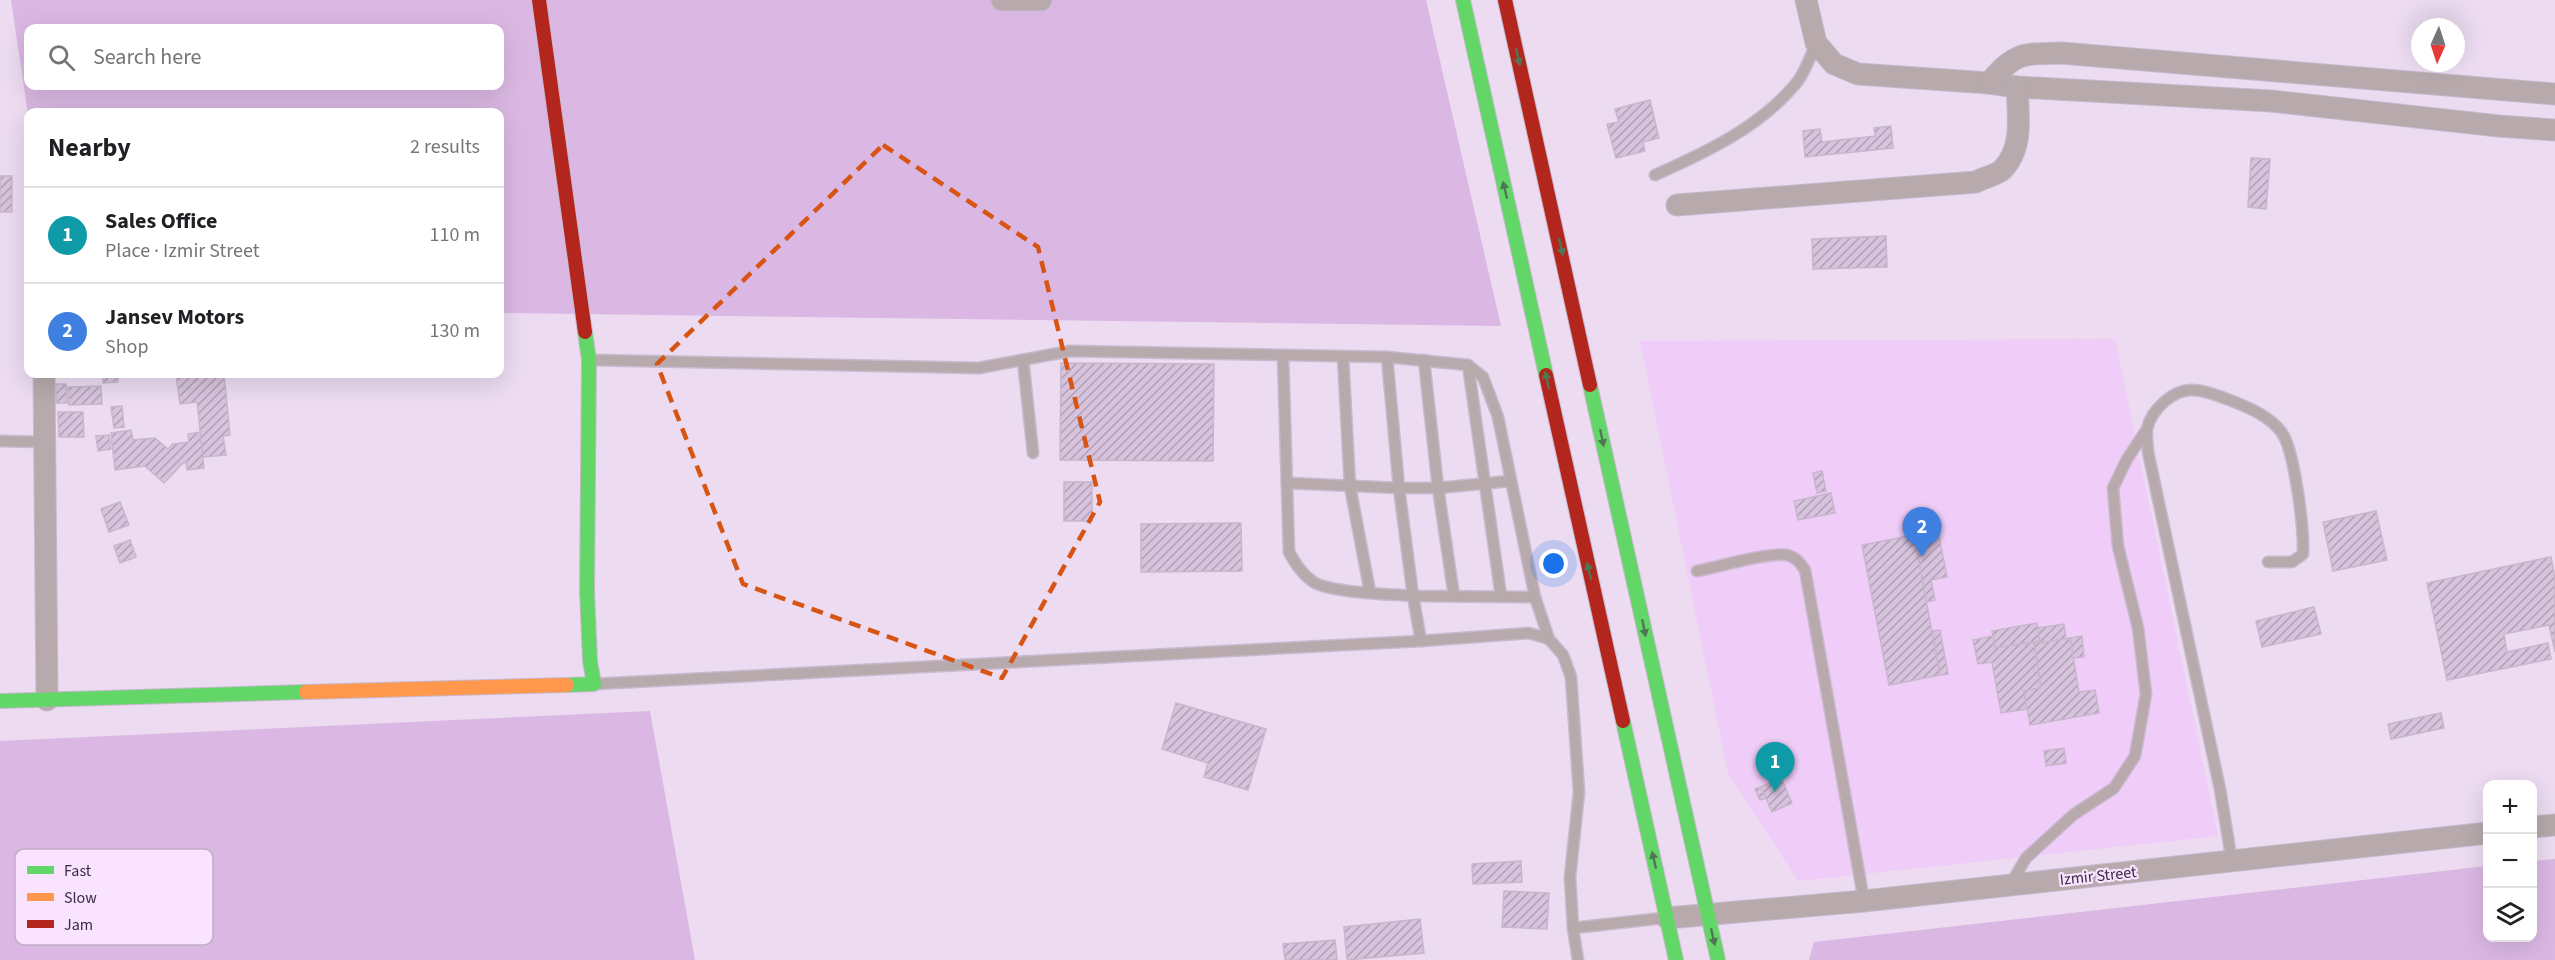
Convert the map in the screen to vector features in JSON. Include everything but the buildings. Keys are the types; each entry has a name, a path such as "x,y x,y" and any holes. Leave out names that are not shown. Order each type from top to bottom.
{"main road":[{"path":"0,702 594,684 586,591 589,360 539,0"},
{"path":"1462,0 1676,960"},
{"path":"1505,0 1718,960"}],"street":[{"path":"1002,0 1041,0"},
{"path":"1806,0 1816,43 1834,64 1858,74 2017,87 2271,101 2555,130"},
{"path":"1989,83 2006,63 2018,56 2061,53 2555,94"},
{"path":"1677,205 1976,182 2001,171 2015,151 2018,128 2017,87"},
{"path":"44,378 47,700"},
{"path":"2537,827 2555,825"},
{"name":"Izmir Street","path":"1667,918 2010,886 2483,832"}],"lane":[{"path":"1655,175 1702,154 1741,131 1774,105 1799,79 1816,43"},
{"path":"589,360 979,368 1070,351 1387,357 1468,365 1484,377 1498,417 1535,597 1549,639 1563,655 1572,677 1580,792 1570,877 1573,928 1578,960"},
{"path":"1283,356 1286,529 1289,552 1297,567 1313,582 1332,588 1413,596 1535,597"},
{"path":"1343,357 1350,486 1370,592"},
{"path":"1387,357 1399,488 1415,619 1421,641"},
{"path":"1023,360 1033,453"},
{"path":"1424,360 1438,488 1454,596"},
{"path":"1468,365 1501,596"},
{"path":"2010,886 2026,858 2073,815 2114,788 2135,756 2146,694 2138,628 2118,546 2113,488 2127,459 2155,414 2174,393 2193,390 2249,408 2276,425 2284,435 2289,449 2304,538 2303,554 2292,562 2268,562"},
{"path":"2147,429 2148,452 2220,789 2232,862"},
{"path":"0,441 45,442"},
{"path":"1287,483 1438,488 1510,481"},
{"path":"1697,571 1787,555 1798,560 1805,570 1864,901"},
{"path":"594,684 1421,641 1529,633 1549,639"},
{"path":"1573,928 1667,918"}],"highlighted area":[{"path":"883,145 1038,247 1100,502 1002,678 743,584 657,364"}],"shaded area":[{"path":"11,0 1426,0 1501,326 504,313 504,108 27,108 24,90 504,90 504,24 24,24 24,87"},
{"path":"2115,339 2218,836 1798,881 1728,773 1640,341"},
{"path":"650,711 695,960 0,960 0,741"},
{"path":"2555,859 2555,960 1809,960 1814,942 2483,866 2483,942 2537,942 2537,861"}],"traffic: fast":[{"path":"1463,0 1546,375"},
{"path":"567,685 594,684 590,661 587,591 589,360 585,332"},
{"path":"1590,385 1718,960"},
{"path":"0,701 306,692"},
{"path":"1623,721 1676,960"}],"traffic: slow":[{"path":"306,692 567,685"}],"traffic: jam":[{"path":"539,0 585,332"},
{"path":"1505,0 1590,385"},
{"path":"1546,375 1623,721"}],"place":[{"name":"Jansev Motors","path":"1922,557"},
{"name":"Sales Office","path":"1775,792"}]}
